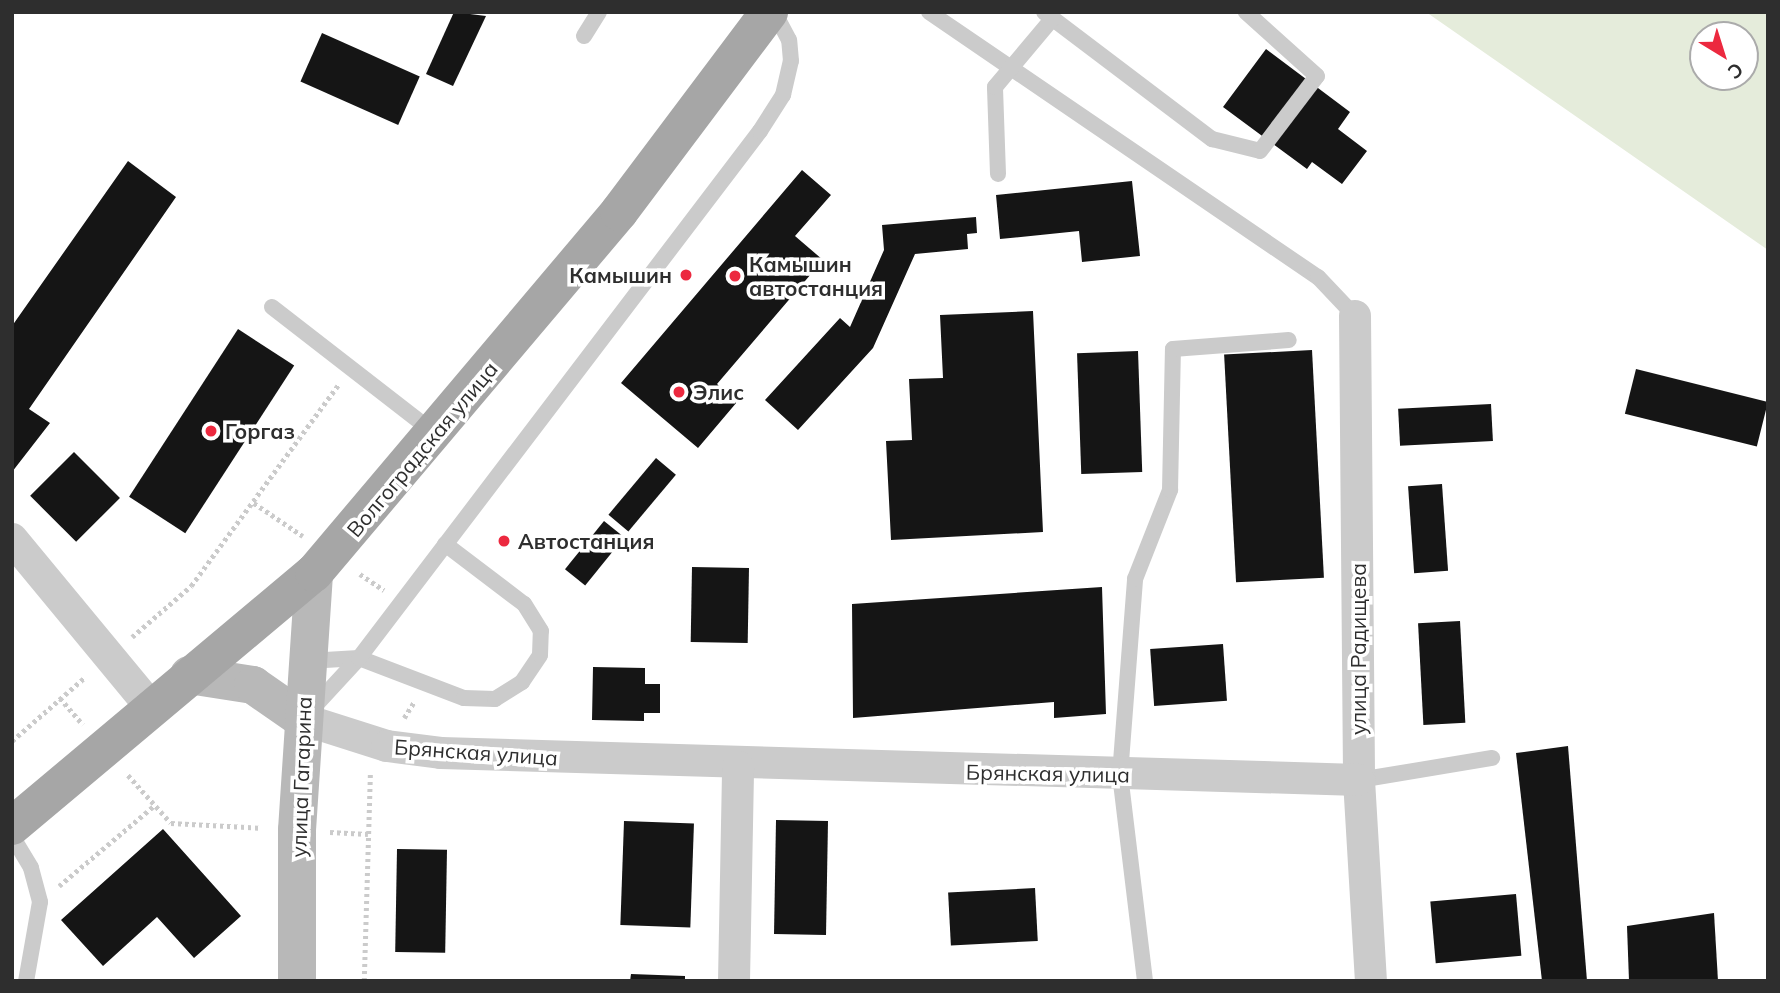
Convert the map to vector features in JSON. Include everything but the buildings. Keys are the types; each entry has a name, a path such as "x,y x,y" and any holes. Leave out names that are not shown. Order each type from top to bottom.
{"main road":[{"name":"Волгоградская улица","path":"12,826 102,746 314,573 437,435 619,212 772,12"},
{"name":"улица Гагарина","path":"297,981 297,830 302,719 314,573"},
{"path":"189,676 253,685 302,719"}],"street":[{"name":"улица Радищева","path":"1356,316 1359,780 1371,981"},
{"path":"12,539 150,706"},
{"name":"Брянская улица","path":"302,719 387,746 738,766 1359,780"},
{"path":"734,981 738,766"}],"lane":[{"path":"584,36 599,12"},
{"path":"302,719 359,658 783,95 789,40 772,12"},
{"path":"929,12 1318,277 1356,316"},
{"path":"998,174 995,86 1048,15 1212,139 1260,151 1317,76 1246,12"},
{"path":"272,307 353,365 437,435"},
{"path":"1145,981 1120,775 1135,579 1170,490 1173,349 1289,340"},
{"path":"306,661 359,658 464,698 495,699 522,682 540,655 541,631 524,604 445,544"},
{"path":"1359,780 1492,758"},
{"path":"12,836 31,868 40,902 26,981"}],"path":[{"path":"12,741 191,586 353,365"},
{"path":"364,981 369,776 425,683"},
{"path":"60,698 170,823 368,834"},
{"path":"40,902 155,805"}],"green space":[{"path":"1426,12 1768,12 1768,250"}],"place":[{"name":"Камышин","path":"686,275"},
{"name":"Камышин автостанция","path":"735,276"},
{"name":"Элис","path":"679,392"},
{"name":"Горгаз","path":"211,431"},
{"name":"Автостанция","path":"504,541"}]}
